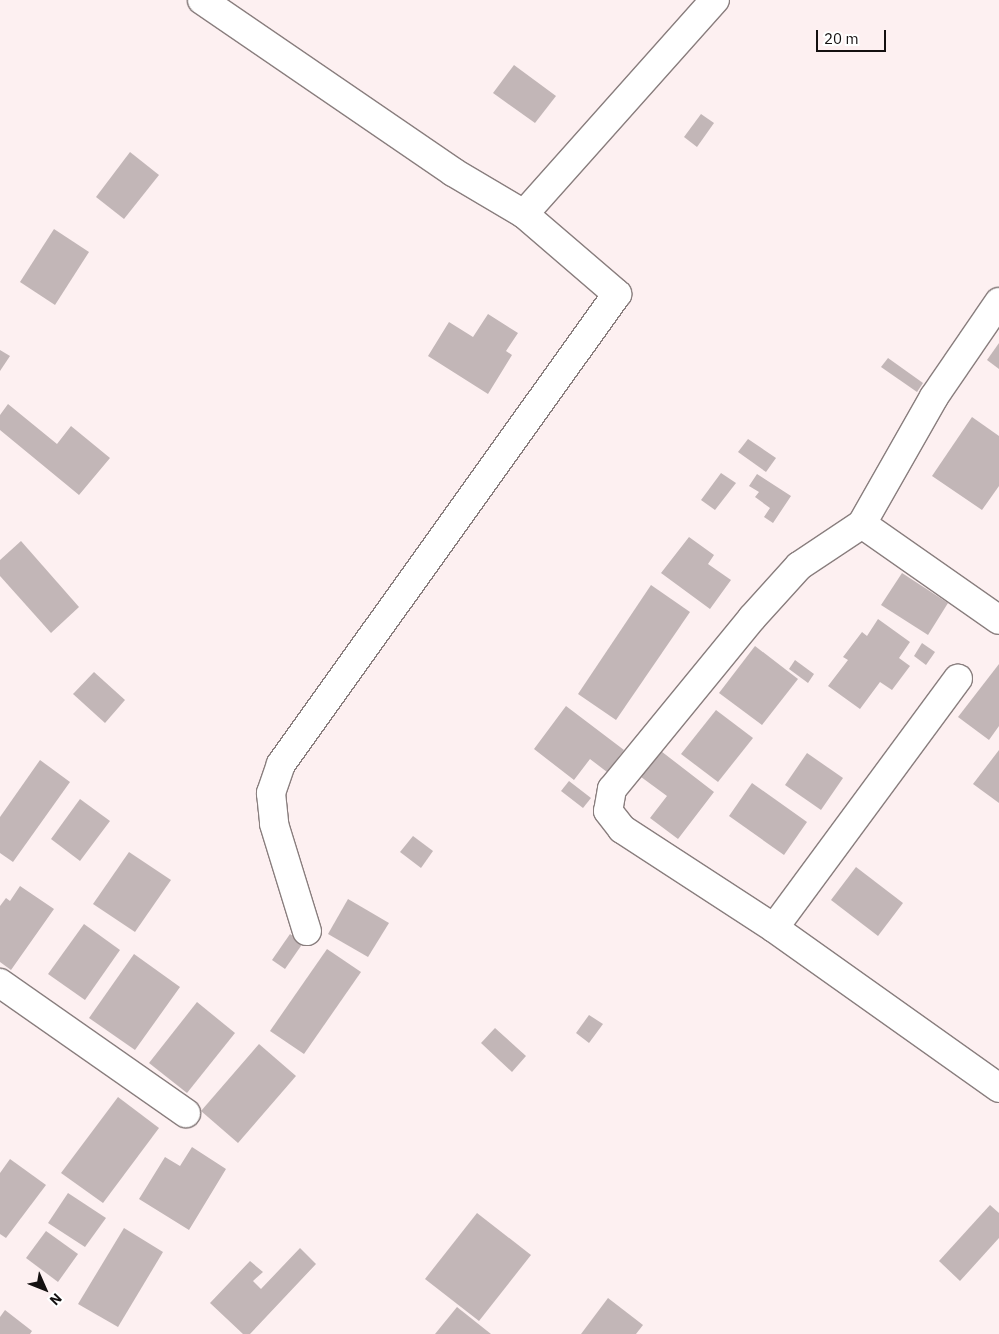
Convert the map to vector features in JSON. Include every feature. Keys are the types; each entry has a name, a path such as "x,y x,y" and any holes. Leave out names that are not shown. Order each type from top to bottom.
{"street":[{"path":"202,0 453,172 524,214 617,294 281,764 271,793 274,824 307,931"},
{"path":"524,214 715,0"},
{"path":"999,302 934,397 862,524 799,566 612,789 608,811 622,829 774,928 999,1088"},
{"path":"862,524 999,620"},
{"path":"774,928 958,678"},
{"path":"0,983 186,1113"}],"building":[{"path":"514,65 556,96 535,123 493,93"},
{"path":"701,114 714,123 697,147 684,137"},
{"path":"130,152 159,175 124,219 96,197"},
{"path":"54,229 89,252 55,305 20,282"},
{"path":"488,314 518,333 506,351 512,355 488,394 428,356 449,322 473,337"},
{"path":"999,343 999,369 987,360"},
{"path":"0,350 10,356 0,371"},
{"path":"888,358 923,383 917,392 881,367"},
{"path":"8,404 57,444 71,426 110,458 79,495 0,430 0,415"},
{"path":"972,417 999,436 999,486 982,510 932,476"},
{"path":"748,439 776,458 766,472 738,452"},
{"path":"721,473 736,483 715,510 701,500"},
{"path":"757,474 791,496 773,523 764,517 770,508 755,497 759,492 749,486"},
{"path":"689,537 714,555 708,564 731,580 710,609 661,573"},
{"path":"21,541 79,607 51,633 0,576 0,560"},
{"path":"902,573 948,603 928,635 881,605"},
{"path":"651,585 690,612 616,720 578,694"},
{"path":"878,619 910,642 899,658 910,666 892,690 880,682 860,709 828,686 848,660 843,657 862,632 867,636"},
{"path":"922,643 935,652 926,665 914,656"},
{"path":"755,646 798,679 762,725 719,693"},
{"path":"795,660 814,674 808,683 789,669"},
{"path":"999,664 999,726 989,740 958,717"},
{"path":"94,672 125,700 105,723 73,694"},
{"path":"566,706 624,750 607,772 590,759 574,780 534,749"},
{"path":"716,710 753,738 718,782 681,754"},
{"path":"657,748 714,792 678,839 650,818 667,796 637,774"},
{"path":"999,750 999,803 973,784"},
{"path":"807,753 843,778 821,810 785,785"},
{"path":"40,760 70,782 13,862 0,853 0,817"},
{"path":"569,781 591,798 583,808 561,791"},
{"path":"752,783 807,822 784,855 729,816"},
{"path":"80,799 110,821 80,861 51,839"},
{"path":"413,836 433,851 421,868 400,852"},
{"path":"129,852 171,880 135,932 93,904"},
{"path":"856,867 903,903 878,936 831,900"},
{"path":"20,886 54,909 11,970 0,962 0,906 6,898 10,901"},
{"path":"348,899 389,923 368,957 328,934"},
{"path":"84,924 120,950 85,1000 48,974"},
{"path":"290,934 303,943 285,969 272,960"},
{"path":"327,949 361,972 304,1054 270,1031"},
{"path":"134,954 180,987 135,1050 89,1018"},
{"path":"197,1002 235,1033 187,1093 149,1063"},
{"path":"589,1015 603,1024 589,1043 576,1033"},
{"path":"495,1028 526,1056 512,1072 481,1043"},
{"path":"259,1044 296,1076 238,1143 201,1111"},
{"path":"118,1097 159,1128 103,1203 61,1173"},
{"path":"192,1147 226,1169 189,1230 139,1199 165,1157 180,1166"},
{"path":"10,1159 46,1185 6,1238 0,1234 0,1173"},
{"path":"68,1193 106,1218 85,1247 48,1223"},
{"path":"990,1205 999,1213 999,1238 960,1281 939,1261"},
{"path":"477,1213 531,1255 479,1321 425,1279"},
{"path":"124,1228 163,1252 118,1327 78,1304"},
{"path":"46,1231 78,1254 58,1282 26,1258"},
{"path":"300,1248 316,1264 250,1334 243,1334 210,1303 250,1261 263,1272 253,1281 261,1289"},
{"path":"608,1298 643,1325 636,1334 581,1334"},
{"path":"457,1307 491,1334 435,1334"},
{"path":"5,1310 32,1331 30,1334 0,1334 0,1317"}]}
